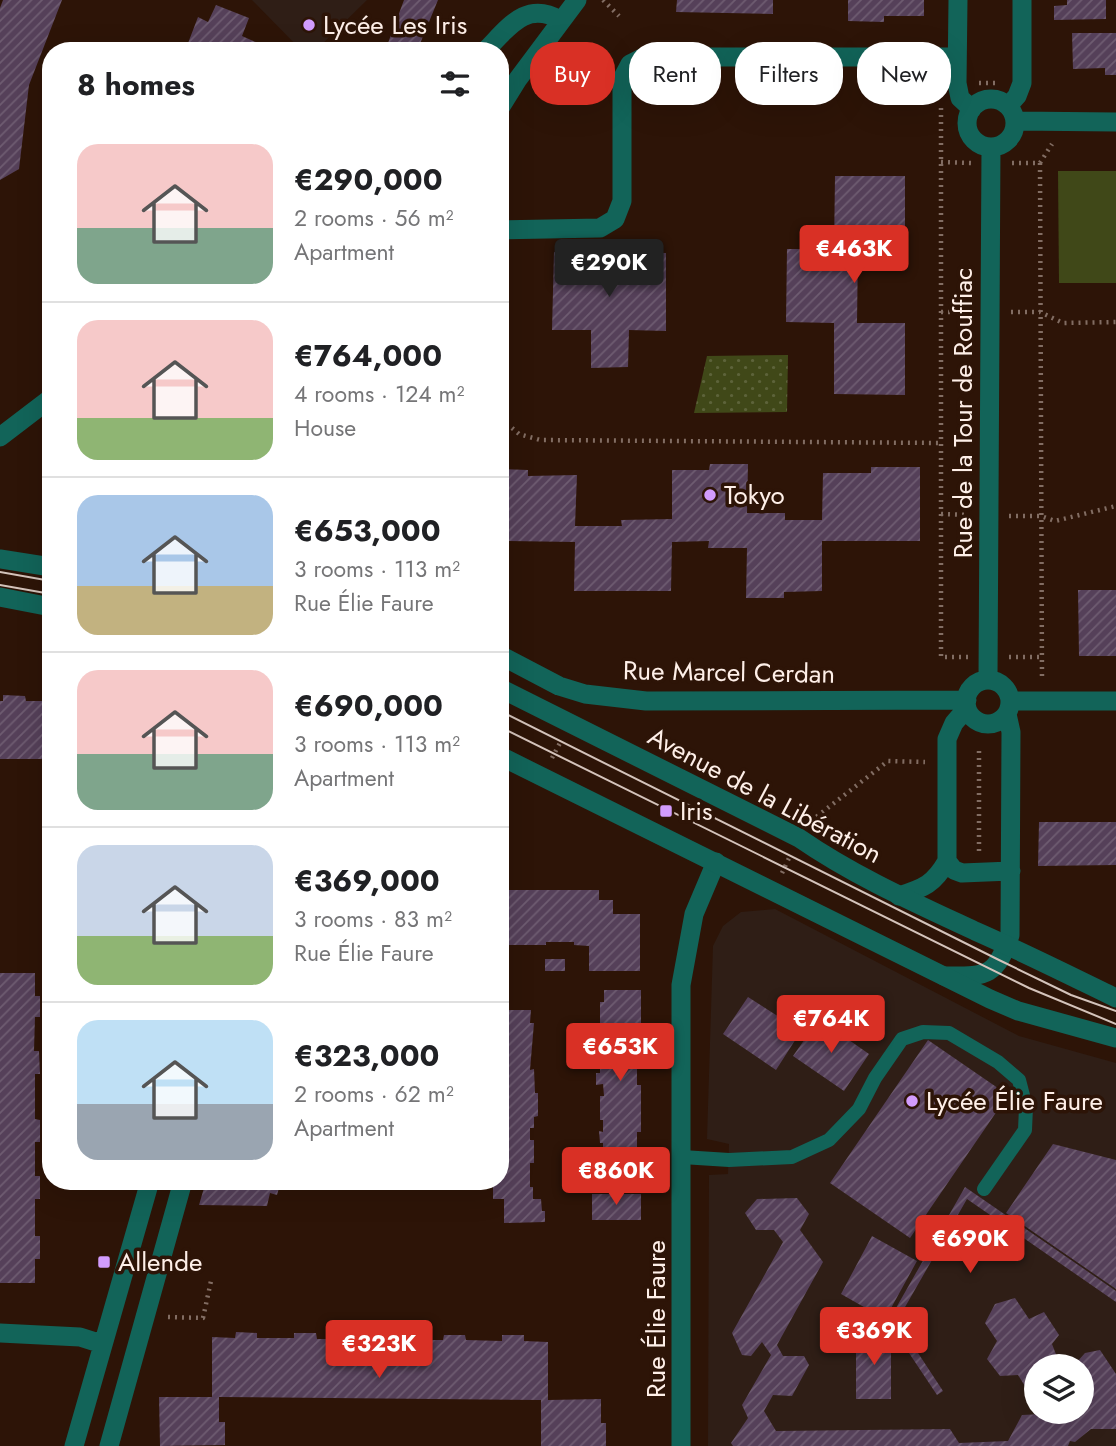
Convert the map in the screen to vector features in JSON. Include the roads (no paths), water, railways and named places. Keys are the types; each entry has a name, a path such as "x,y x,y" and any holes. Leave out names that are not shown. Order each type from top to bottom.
{"street":[{"path":"509,93 576,0"},
{"path":"958,0 957,57 960,98 972,109"},
{"path":"1022,0 1022,83 1012,114 1011,136 1006,142 991,146 984,145 972,136 967,122 972,109 985,99 1002,101 1012,114 1116,122"},
{"path":"494,42 529,11 548,12 560,20"},
{"path":"509,230 600,228 615,219 622,201 622,79 630,64 644,57 957,57"},
{"name":"Rue de la Tour de Rouffiac","path":"988,680 991,146"},
{"path":"0,437 42,405"},
{"path":"0,559 42,566"},
{"path":"0,597 42,605"},
{"name":"Rue Marcel Cerdan","path":"509,660 559,686 586,694 646,701 967,704"},
{"path":"899,896 929,884 939,876 947,861 947,738 967,704 971,688 982,680 995,681 1006,689 1011,732 1011,919 1007,945 991,970 982,976 944,976"},
{"name":"Avenue de la Libération","path":"509,693 799,838 833,862 899,896 1116,998"},
{"path":"967,704 975,719 989,724 996,722 1009,708 1042,701 1116,701"},
{"path":"509,760 1018,1011 1116,1038"},
{"path":"947,861 954,870 962,873 1011,872"},
{"name":"Rue Élie Faure","path":"681,1446 681,985 694,914 716,862"},
{"path":"74,1446 147,1190"},
{"path":"109,1446 180,1190"},
{"path":"0,1333 80,1337 103,1344"}],"lane":[{"path":"682,1157 729,1160 792,1157 817,1146 829,1140 859,1110 875,1078 902,1039 923,1032 949,1033 998,1062 1019,1080 1026,1107 1025,1130 984,1189"}],"tram line":[{"path":"0,572 42,579"},
{"path":"0,585 42,592"},
{"path":"509,715 999,960 1071,995 1116,1011"},
{"path":"509,731 1029,988 1116,1024"}],"place":[{"name":"Lycée Les Iris","path":"309,25"},
{"name":"Tokyo","path":"710,495"},
{"name":"Iris","path":"666,811"},
{"name":"Lycée Élie Faure","path":"912,1101"},
{"name":"Allende","path":"104,1262"}]}
